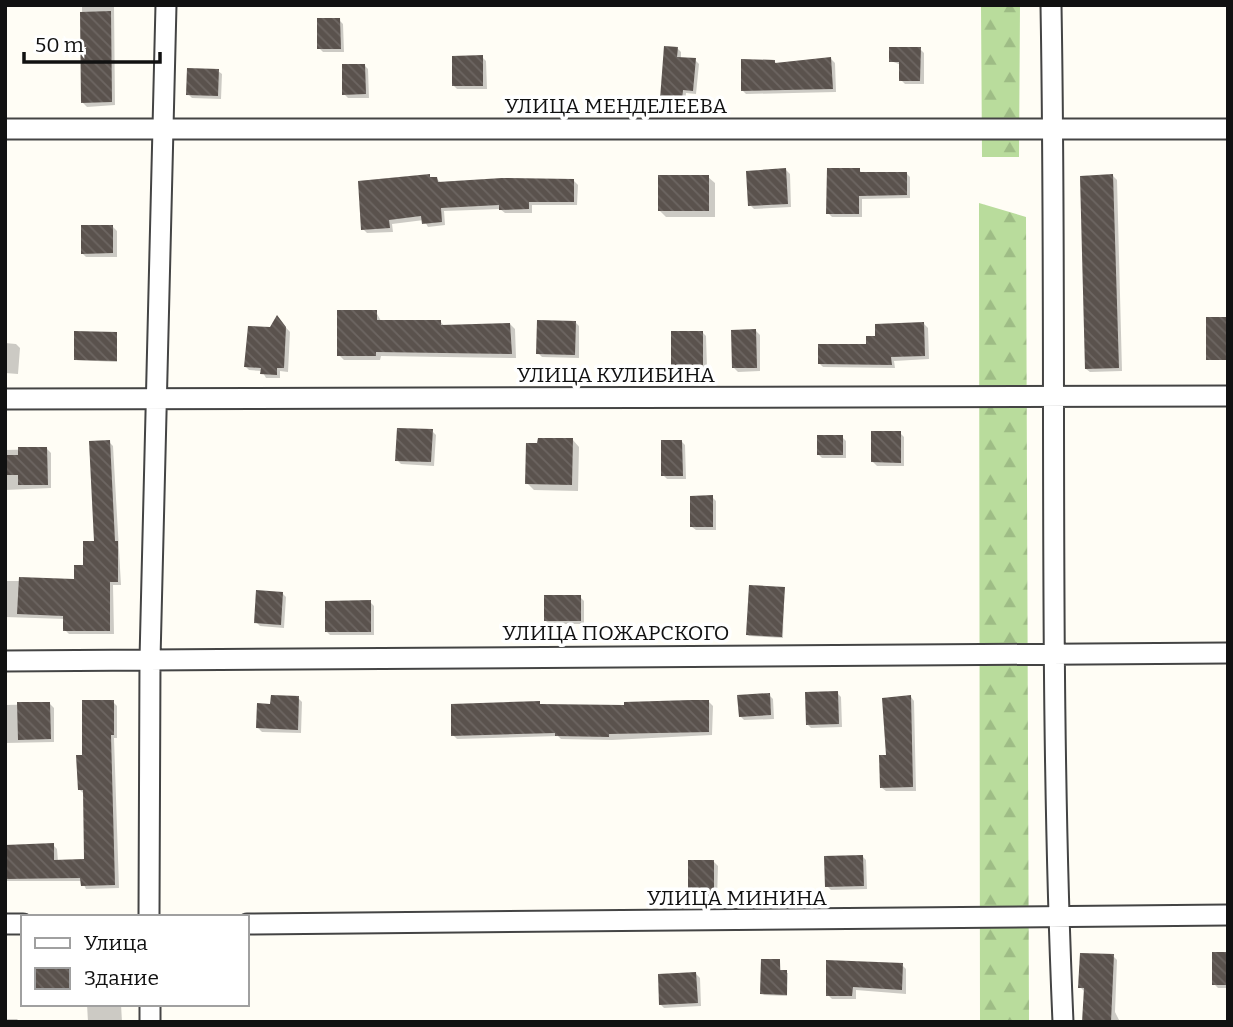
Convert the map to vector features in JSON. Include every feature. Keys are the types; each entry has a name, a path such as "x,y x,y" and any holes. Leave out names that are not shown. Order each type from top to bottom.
{"street":[{"path":"149,915 150,659 166,5"},
{"path":"1051,5 1055,396 1052,652 1063,1022"},
{"name":"УЛИЦА МЕНДЕЛЕЕВА","path":"5,130 1228,129"},
{"name":"УЛИЦА КУЛИБИНА","path":"5,399 1228,396"},
{"name":"УЛИЦА ПОЖАРСКОГО","path":"5,661 1052,652 1228,653"},
{"name":"УЛИЦА МИНИНА","path":"248,924 1228,915"}],"green space":[{"path":"981,5 1020,5 1019,157 982,157"},
{"path":"979,203 1026,217 1029,1022 980,1022"}],"building":[{"path":"111,11 112,102 81,103 80,12"},
{"path":"317,18 340,18 341,49 317,49"},
{"path":"664,46 678,47 677,57 696,58 693,91 683,90 682,100 660,99"},
{"path":"889,47 921,47 920,81 899,81 899,62 889,62"},
{"path":"483,55 483,86 452,86 452,56"},
{"path":"831,57 833,89 741,91 741,59 775,60 775,63"},
{"path":"342,64 365,64 366,94 342,95"},
{"path":"187,68 219,69 218,96 186,95"},
{"path":"786,168 788,204 748,206 746,171"},
{"path":"827,168 860,168 860,172 907,172 907,195 859,196 859,214 826,214"},
{"path":"430,174 430,177 437,177 438,182 502,178 574,179 574,202 529,202 529,209 499,210 499,205 441,208 442,222 422,224 421,216 389,220 390,228 361,230 358,181"},
{"path":"1113,174 1119,368 1085,369 1080,176"},
{"path":"658,175 709,175 709,211 658,211"},
{"path":"81,225 113,225 113,253 81,254"},
{"path":"337,310 377,310 377,320 441,320 441,325 510,323 512,354 376,352 376,356 337,356"},
{"path":"277,315 286,327 284,368 277,368 277,375 260,374 261,368 244,367 248,326 270,327"},
{"path":"1206,317 1228,317 1228,360 1206,360"},
{"path":"537,320 576,321 575,355 536,354"},
{"path":"924,322 925,356 891,357 892,365 818,364 818,344 866,344 866,336 875,336 875,324"},
{"path":"756,329 757,368 732,368 731,330"},
{"path":"74,331 117,332 117,361 74,360"},
{"path":"671,331 703,331 703,365 671,366"},
{"path":"397,428 433,429 431,462 395,461"},
{"path":"871,431 901,431 901,463 871,462"},
{"path":"817,435 843,435 843,455 817,455"},
{"path":"538,438 573,438 572,485 525,484 526,443 537,443"},
{"path":"110,440 115,541 118,541 118,582 110,582 110,631 63,631 63,616 17,614 19,577 74,579 74,565 83,565 83,541 94,541 89,441"},
{"path":"661,440 682,440 683,476 661,476"},
{"path":"18,447 47,447 48,485 18,485 18,475 5,475 5,455 18,455"},
{"path":"713,495 713,527 690,527 690,496"},
{"path":"749,585 785,587 782,637 746,635"},
{"path":"256,590 283,592 281,625 254,623"},
{"path":"544,595 581,595 581,621 544,621"},
{"path":"371,600 371,632 325,632 325,601"},
{"path":"838,691 839,724 806,725 805,692"},
{"path":"770,693 771,715 739,717 737,695"},
{"path":"271,695 299,696 298,730 256,728 257,703 270,704"},
{"path":"911,695 913,787 880,788 879,755 886,755 882,698"},
{"path":"82,700 114,700 114,735 111,735 115,885 81,886 80,878 5,879 5,845 54,843 54,860 84,859 83,790 78,790 76,755 82,755"},
{"path":"709,700 709,732 609,734 609,737 555,736 555,733 451,736 451,704 540,701 540,704 624,705 624,702"},
{"path":"17,702 50,702 51,739 18,740"},
{"path":"863,855 864,886 825,887 824,856"},
{"path":"688,860 714,860 714,896 688,896"},
{"path":"1212,952 1228,952 1228,985 1212,985"},
{"path":"1080,953 1114,954 1111,1022 1082,1022 1084,988 1078,988"},
{"path":"761,959 780,959 780,970 787,970 787,995 760,994"},
{"path":"826,960 903,963 902,990 853,987 852,996 826,996"},
{"path":"696,972 698,1003 659,1005 658,974"}]}
